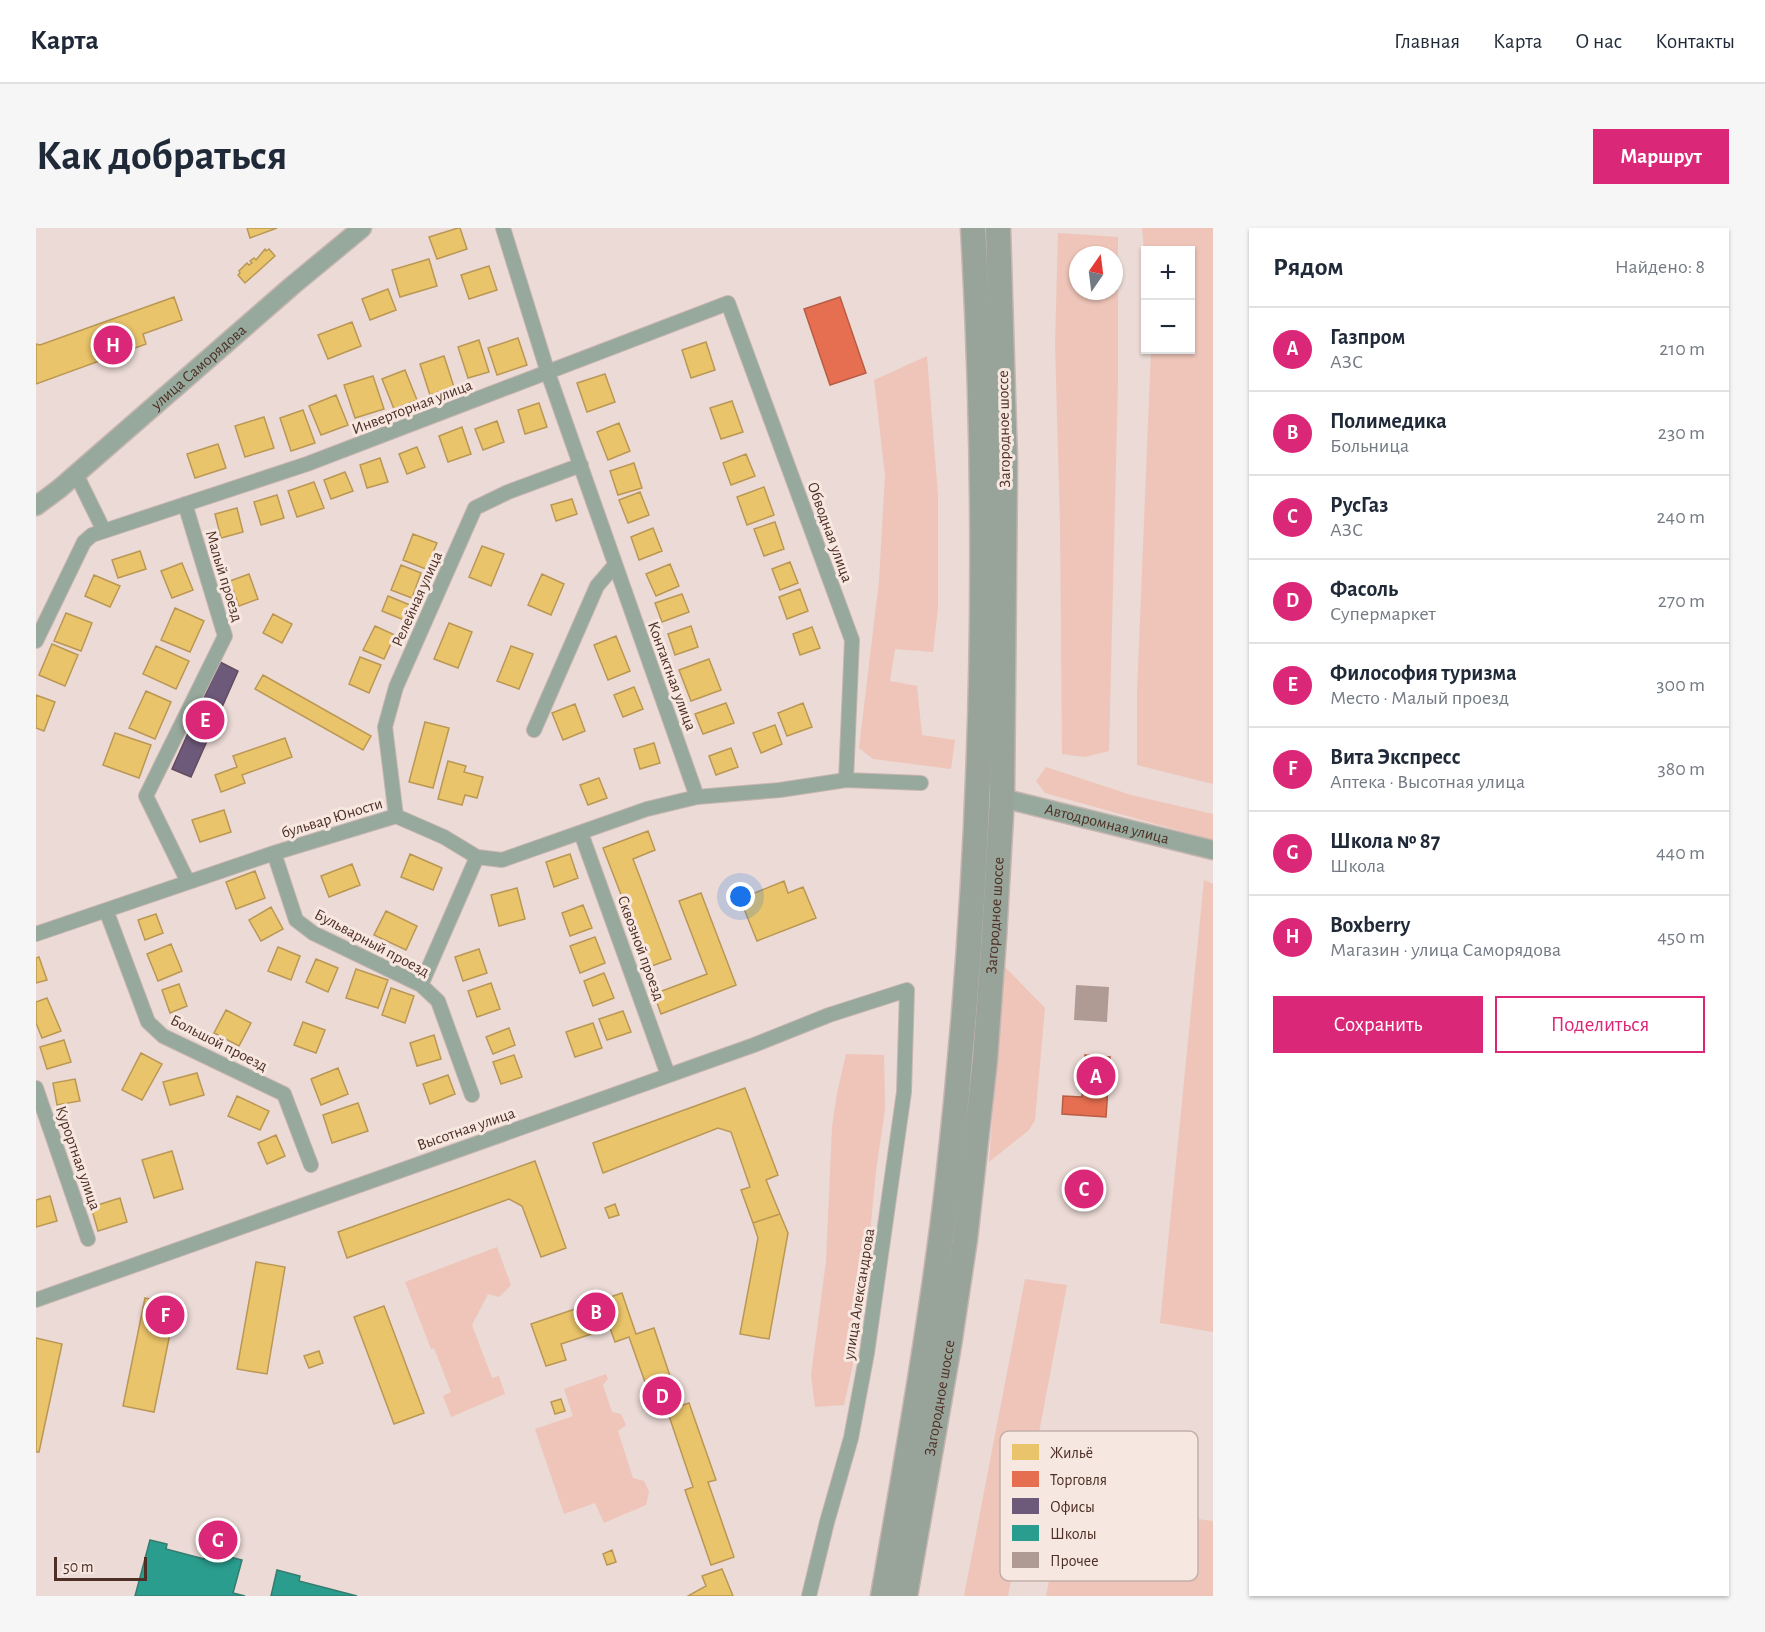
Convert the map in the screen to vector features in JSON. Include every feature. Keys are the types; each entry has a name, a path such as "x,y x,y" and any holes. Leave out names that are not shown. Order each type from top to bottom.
{"highway":[{"name":"Загородное шоссе","path":"883,1596 922,1362 947,1184 970,933 981,586 979,337 973,228"},
{"name":"Загородное шоссе","path":"905,1596 965,1239 985,1060 1002,798 1005,462 998,228"}],"street":[{"name":"улица Саморядова","path":"36,506 362,228"},
{"path":"503,228 548,373"},
{"name":"Инверторная улица","path":"36,641 84,542 92,535 307,464 728,303"},
{"name":"Обводная улица","path":"728,303 852,640 846,780"},
{"name":"Контактная улица","path":"548,373 697,797"},
{"name":"Релейная улица","path":"396,816 385,727 396,687 475,508 508,492 581,465"},
{"path":"76,474 104,531"},
{"name":"Малый проезд","path":"185,504 225,636 146,796 188,882"},
{"path":"534,730 597,586 615,565"},
{"name":"бульвар Юности","path":"36,934 274,853 396,816 444,837 477,857 502,860 647,809 697,797 780,790 846,780 921,783"},
{"name":"Автодромная улица","path":"1002,798 1213,850"},
{"name":"Сквозной проезд","path":"581,833 668,1075"},
{"name":"Бульварный проезд","path":"274,853 296,920 313,933 421,984 438,1001 472,1095"},
{"path":"421,984 477,857"},
{"name":"Большой проезд","path":"106,910 148,1022 163,1036 284,1094 310,1165"},
{"name":"Высотная улица","path":"36,1300 754,1045 829,1015 907,990"},
{"name":"улица Александрова","path":"809,1596 851,1438 867,1353 904,1092 907,990"},
{"name":"Курортная улица","path":"36,1088 88,1239"}],"shaded area":[{"path":"1142,228 1213,228 1213,784 1137,765 1137,693 1151,354 1195,354 1195,246 1144,246"},
{"path":"1058,233 1118,237 1118,246 1069,246 1069,300 1118,300 1109,751 1085,757 1062,754 1060,524 1055,344"},
{"path":"927,356 938,495 938,607 933,652 895,649 890,681 917,686 922,735 955,740 951,769 873,759 859,748 879,581 885,475 874,380"},
{"path":"1046,767 1131,795 1213,814 1213,840 1045,793 1036,781"},
{"path":"1204,880 1213,884 1213,1332 1160,1323"},
{"path":"1004,966 1045,1008 1035,1120 1029,1130 989,1162"},
{"path":"846,1054 884,1055 885,1109 876,1171 861,1328 844,1405 815,1407 811,1375 826,1261 832,1127"},
{"path":"497,1247 511,1285 499,1297 488,1294 472,1325 492,1378 499,1376 505,1394 451,1417 443,1396 451,1392 434,1348 431,1349 405,1282"},
{"path":"1025,1279 1067,1285 1039,1431 1000,1431 1000,1581 1011,1581 1008,1596 964,1596"},
{"path":"606,1374 608,1379 603,1385 612,1412 621,1414 626,1425 618,1431 633,1478 644,1481 649,1492 646,1505 604,1523 595,1503 564,1514 535,1429 573,1416 564,1389"},
{"path":"1198,1519 1213,1521 1213,1596 1046,1596 1049,1581 1198,1581"}],"building: Жильё":[{"path":"247,228 277,228 250,238"},
{"path":"460,228 467,249 437,259 429,237"},
{"path":"265,249 266,251 269,249 275,256 245,283 238,275 239,271 247,263 249,265 252,263 250,261 254,258 256,260"},
{"path":"429,259 437,286 400,297 392,270"},
{"path":"489,266 497,290 469,299 461,275"},
{"path":"388,289 396,310 370,320 362,299"},
{"path":"174,297 182,320 143,334 146,344 36,384 36,344 40,345"},
{"path":"352,322 361,346 328,359 318,335"},
{"path":"518,338 527,365 497,375 488,348"},
{"path":"479,340 489,372 468,378 458,347"},
{"path":"706,342 715,370 691,378 682,350"},
{"path":"444,356 454,387 430,395 420,364"},
{"path":"405,370 417,400 394,409 382,379"},
{"path":"605,374 615,402 587,412 577,383"},
{"path":"373,376 384,409 355,418 344,385"},
{"path":"336,395 348,425 321,435 309,406"},
{"path":"732,401 743,432 721,439 710,408"},
{"path":"539,403 547,427 525,434 518,410"},
{"path":"303,410 315,443 291,451 280,418"},
{"path":"264,417 274,448 245,457 235,426"},
{"path":"497,421 504,442 483,450 475,429"},
{"path":"619,423 630,451 608,460 597,432"},
{"path":"462,427 471,454 448,462 439,436"},
{"path":"218,444 226,468 195,478 187,454"},
{"path":"417,447 425,467 407,474 399,454"},
{"path":"746,454 755,476 731,485 723,463"},
{"path":"380,458 388,482 367,488 360,465"},
{"path":"634,463 642,488 618,495 610,471"},
{"path":"345,472 353,491 331,499 324,480"},
{"path":"314,482 324,508 297,517 288,491"},
{"path":"764,487 774,515 747,525 737,497"},
{"path":"640,492 649,515 628,523 619,500"},
{"path":"277,495 284,518 261,525 254,502"},
{"path":"572,499 577,514 556,521 551,505"},
{"path":"237,508 243,532 221,538 215,514"},
{"path":"775,522 784,549 764,556 754,529"},
{"path":"653,528 662,551 639,560 631,537"},
{"path":"413,534 437,543 426,569 403,560"},
{"path":"482,546 504,554 491,586 469,577"},
{"path":"140,551 146,569 118,578 112,560"},
{"path":"790,562 798,583 780,590 772,569"},
{"path":"182,563 193,590 172,598 161,571"},
{"path":"670,564 679,586 656,596 646,574"},
{"path":"401,565 421,573 412,598 391,590"},
{"path":"249,574 258,599 239,606 230,581"},
{"path":"542,574 564,584 551,615 528,605"},
{"path":"94,575 120,586 110,607 85,596"},
{"path":"800,589 808,611 787,619 779,597"},
{"path":"682,594 689,612 662,622 655,603"},
{"path":"388,596 410,605 404,620 382,611"},
{"path":"175,608 204,621 190,652 161,640"},
{"path":"66,613 92,623 81,651 54,641"},
{"path":"273,614 292,624 282,643 263,633"},
{"path":"449,623 472,632 458,668 434,659"},
{"path":"375,626 395,635 384,659 363,650"},
{"path":"691,626 698,647 675,655 668,634"},
{"path":"812,627 820,648 800,655 793,634"},
{"path":"616,636 630,671 608,680 594,645"},
{"path":"52,644 78,655 65,686 39,675"},
{"path":"156,646 189,661 176,689 143,674"},
{"path":"511,646 533,654 519,689 497,681"},
{"path":"360,657 381,665 369,693 349,684"},
{"path":"709,659 721,690 691,701 679,670"},
{"path":"263,675 371,736 363,750 255,689"},
{"path":"634,687 643,709 623,717 614,695"},
{"path":"146,691 171,702 155,739 129,728"},
{"path":"36,695 55,702 44,731 36,728"},
{"path":"726,703 734,723 703,734 695,714"},
{"path":"803,703 812,727 787,736 778,713"},
{"path":"575,704 585,731 563,740 552,713"},
{"path":"425,722 449,728 433,788 409,782"},
{"path":"775,725 782,744 761,753 753,733"},
{"path":"115,733 151,745 139,778 103,765"},
{"path":"285,738 292,757 242,775 245,783 221,792 215,775 237,767 233,756"},
{"path":"654,743 660,763 640,769 634,749"},
{"path":"731,748 738,767 716,775 709,756"},
{"path":"448,761 466,766 464,772 483,777 477,798 465,795 462,805 438,799"},
{"path":"599,778 607,798 588,805 580,785"},
{"path":"224,810 231,832 200,842 192,820"},
{"path":"648,831 655,850 633,859 671,959 649,967 603,848"},
{"path":"410,854 442,868 433,890 401,877"},
{"path":"570,854 578,878 554,887 546,862"},
{"path":"352,864 360,885 329,897 321,876"},
{"path":"255,871 265,898 236,909 226,882"},
{"path":"784,881 788,893 803,887 816,918 757,941 740,899"},
{"path":"517,888 525,919 499,926 491,895"},
{"path":"701,893 736,985 661,1014 654,994 707,974 679,901"},
{"path":"583,905 592,928 570,936 562,913"},
{"path":"271,907 283,929 261,941 249,920"},
{"path":"386,911 417,926 406,950 374,935"},
{"path":"156,914 163,933 145,940 138,920"},
{"path":"595,937 605,963 580,973 570,946"},
{"path":"171,944 182,971 158,981 147,954"},
{"path":"278,947 300,956 291,980 268,971"},
{"path":"479,949 487,973 463,981 455,957"},
{"path":"39,957 47,980 36,983 36,958"},
{"path":"316,959 338,968 328,992 306,982"},
{"path":"356,969 388,980 378,1008 346,998"},
{"path":"604,973 614,998 593,1006 584,981"},
{"path":"491,983 500,1009 477,1017 468,991"},
{"path":"179,984 187,1006 170,1013 162,990"},
{"path":"391,988 414,996 405,1023 382,1015"},
{"path":"47,998 61,1031 42,1038 36,1023 36,1002"},
{"path":"226,1010 251,1023 239,1046 214,1033"},
{"path":"623,1011 631,1032 607,1040 599,1019"},
{"path":"303,1022 325,1030 316,1053 294,1045"},
{"path":"593,1023 602,1048 575,1057 566,1032"},
{"path":"509,1028 515,1045 493,1054 486,1037"},
{"path":"434,1035 441,1059 417,1066 410,1043"},
{"path":"64,1040 71,1062 47,1069 40,1047"},
{"path":"141,1053 162,1064 142,1100 122,1090"},
{"path":"514,1055 522,1077 501,1084 493,1062"},
{"path":"338,1068 348,1094 321,1105 311,1079"},
{"path":"197,1073 204,1095 170,1105 163,1082"},
{"path":"448,1075 455,1094 430,1104 423,1084"},
{"path":"75,1079 80,1101 57,1105 53,1083"},
{"path":"745,1088 778,1175 766,1180 780,1214 753,1223 741,1190 750,1187 731,1132 718,1128 603,1173 593,1143"},
{"path":"237,1096 269,1111 260,1130 228,1116"},
{"path":"358,1103 368,1131 332,1143 323,1115"},
{"path":"276,1135 285,1156 267,1164 258,1143"},
{"path":"172,1151 183,1189 154,1198 142,1160"},
{"path":"535,1161 566,1248 541,1257 522,1206 509,1199 347,1258 338,1232"},
{"path":"50,1196 57,1221 36,1227 36,1200"},
{"path":"120,1198 127,1222 98,1231 91,1207"},
{"path":"615,1204 619,1215 609,1218 605,1208"},
{"path":"780,1214 788,1233 769,1339 740,1334 758,1238 753,1223"},
{"path":"256,1262 285,1267 267,1374 237,1369"},
{"path":"622,1293 636,1334 654,1328 680,1406 689,1403 716,1480 708,1482 734,1557 711,1565 685,1490 693,1487 667,1410 656,1413 629,1337 615,1342 610,1328 561,1344 566,1360 546,1366 531,1324"},
{"path":"145,1298 176,1304 154,1412 123,1406"},
{"path":"384,1306 424,1413 394,1424 354,1317"},
{"path":"36,1338 62,1344 39,1452 36,1452"},
{"path":"319,1351 323,1363 309,1368 304,1356"},
{"path":"561,1399 565,1411 555,1414 551,1402"},
{"path":"612,1550 616,1562 607,1565 603,1554"},
{"path":"722,1569 733,1596 688,1596 706,1586 702,1576"}],"building: Торговля":[{"path":"840,297 866,373 830,385 804,309"},
{"path":"1085,1055 1110,1057 1106,1117 1062,1114 1063,1096 1082,1097"},
{"path":"1076,1174 1094,1176 1092,1205 1074,1203"}],"building: Офисы":[{"path":"220,662 238,671 191,777 172,769"}],"building: Школы":[{"path":"150,1540 167,1544 166,1549 204,1559 206,1551 242,1560 233,1593 245,1596 135,1596"},
{"path":"277,1570 300,1576 299,1581 357,1596 271,1596"}],"building: Прочее":[{"path":"1076,985 1109,987 1107,1022 1074,1020"}],"place":[{"name":"Boxberry","path":"113,345"},
{"name":"Философия туризма","path":"205,720"},
{"name":"Газпром","path":"1096,1076"},
{"name":"РусГаз","path":"1084,1189"},
{"name":"Полимедика","path":"596,1312"},
{"name":"Вита Экспресс","path":"165,1315"},
{"name":"Фасоль","path":"662,1396"},
{"name":"Школа № 87","path":"218,1540"}]}
